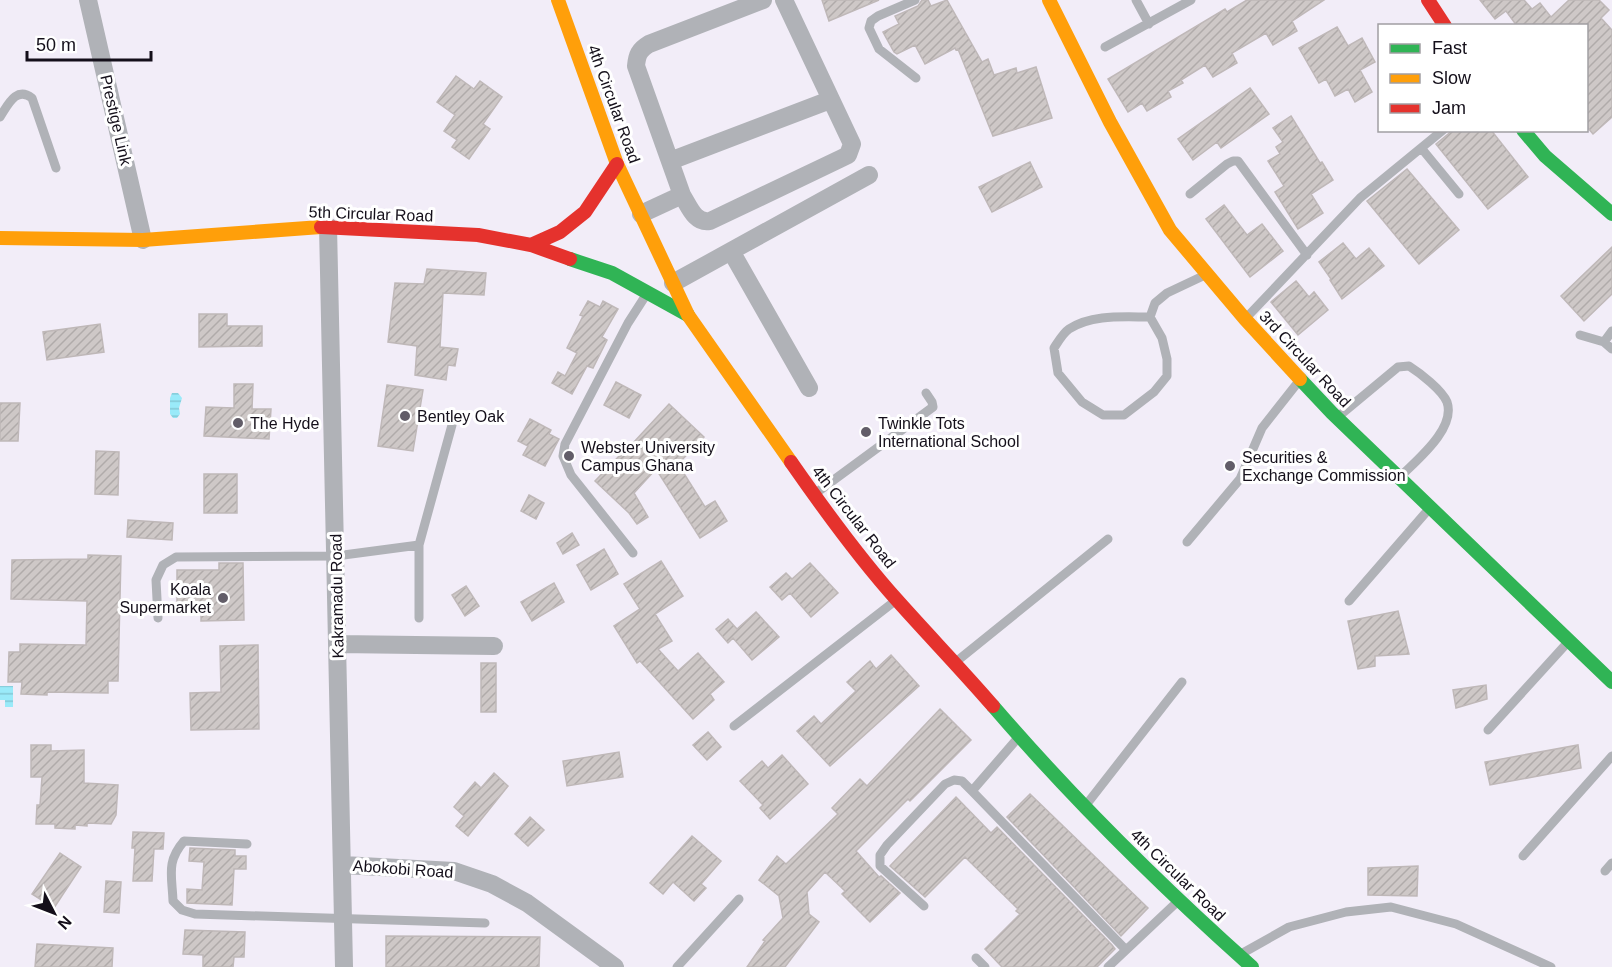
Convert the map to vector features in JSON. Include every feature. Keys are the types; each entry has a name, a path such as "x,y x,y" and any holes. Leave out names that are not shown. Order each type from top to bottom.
{"street":[{"name":"Prestige Link","path":"88,0 143,240"},
{"name":"4th Circular Road","path":"558,0 617,164 688,315 814,495 896,599 955,662 1019,737 1178,901 1252,967"},
{"path":"763,0 649,44 640,50 637,57 636,66 682,195 699,220 704,222 848,155 852,144 784,0"},
{"name":"3rd Circular Road","path":"1049,0 1110,122 1170,230 1245,319 1338,418 1612,682"},
{"path":"1428,0 1444,24"},
{"path":"670,161 830,100"},
{"path":"1525,132 1545,156 1612,214"},
{"path":"531,245 560,232 585,212 617,164"},
{"path":"673,283 869,175"},
{"path":"641,214 682,195"},
{"name":"5th Circular Road","path":"0,238 143,240 328,226 478,235 531,245 612,273 688,315"},
{"name":"Kakramadu Road","path":"328,226 344,967"},
{"path":"731,251 809,388"},
{"path":"338,644 494,646"},
{"name":"Abokobi Road","path":"343,865 454,871 492,884 527,903 615,967"}],"lane":[{"path":"915,0 878,16 871,21 869,28 879,49 916,78"},
{"path":"1136,0 1149,24"},
{"path":"1105,46 1191,0"},
{"path":"0,117 13,98 19,94 26,93 32,98 56,168"},
{"path":"1245,319 1360,198 1441,132"},
{"path":"1422,149 1459,194"},
{"path":"1190,194 1227,164 1238,161 1307,255"},
{"path":"1150,317 1112,316 1083,322 1067,330 1054,348 1058,373 1082,402 1103,415 1124,415 1154,392 1167,376 1167,359 1162,338 1150,317 1155,303 1167,293 1207,274"},
{"path":"633,553 571,475 563,456 570,434 628,323 647,292"},
{"path":"1604,342 1612,331"},
{"path":"1580,335 1604,342 1612,349"},
{"path":"1338,418 1398,367 1409,366 1436,388 1447,402 1446,417 1440,436 1399,478"},
{"path":"1187,542 1240,479 1262,428 1301,380"},
{"path":"814,495 889,437 929,411 933,407 926,393"},
{"path":"419,618 419,545 452,425"},
{"path":"1349,601 1430,508"},
{"path":"955,662 1108,539"},
{"path":"158,618 156,579 163,566 176,557 336,556 419,545"},
{"path":"734,726 896,599"},
{"path":"1488,730 1569,641"},
{"path":"1085,807 1182,682"},
{"path":"972,791 1019,737"},
{"path":"1522,856 1612,756"},
{"path":"924,906 880,866 880,855 887,844 945,784 954,780 962,781 1126,951"},
{"path":"247,844 184,841 171,861 173,901 182,910 195,914 485,923"},
{"path":"677,967 739,899"},
{"path":"1108,967 1178,901"},
{"path":"1238,955 1289,927 1346,912 1391,907 1456,924 1551,967"},
{"path":"976,957 985,967"}],"water":[{"path":"172,393 178,393 182,398 180,414 177,418 173,418 170,414"},
{"path":"0,686 13,686 13,707 5,707 5,700 0,700"}],"building":[{"path":"822,0 879,0 829,21"},
{"path":"922,0 928,0 931,6 947,0 982,62 988,59 994,75 1016,68 1017,73 1036,67 1052,118 993,136 958,49 955,48 925,64 915,45 897,54 894,52 883,32 899,24 895,16 918,6"},
{"path":"1247,0 1324,0 1292,21 1297,31 1273,45 1266,33 1232,53 1237,63 1213,77 1205,65 1181,80 1183,83 1168,91 1171,97 1147,111 1142,103 1128,112 1108,79 1225,9 1227,12"},
{"path":"1480,0 1524,0 1532,9 1540,3 1551,17 1569,0 1599,0 1609,10 1601,18 1612,30 1612,117 1593,134 1588,128 1588,24 1516,24 1506,11 1495,19"},
{"path":"1337,27 1348,46 1362,38 1375,62 1360,70 1372,92 1355,102 1348,89 1335,96 1326,79 1319,83 1299,48"},
{"path":"456,76 474,89 480,81 502,97 483,124 490,129 469,159 452,147 457,140 444,131 455,115 437,102"},
{"path":"1250,88 1269,114 1221,148 1217,142 1193,160 1178,139"},
{"path":"1291,116 1333,180 1311,194 1323,213 1298,229 1275,192 1284,186 1268,161 1280,154 1276,147 1283,142 1273,128"},
{"path":"1451,132 1493,132 1528,177 1488,209 1436,144"},
{"path":"1030,162 1042,187 992,212 979,187"},
{"path":"1407,169 1459,230 1419,264 1367,201"},
{"path":"1224,205 1247,235 1262,224 1283,251 1250,277 1206,219"},
{"path":"1343,243 1356,259 1369,248 1384,266 1342,299 1319,262"},
{"path":"1612,247 1612,294 1584,321 1561,296"},
{"path":"427,269 486,273 484,295 443,293 440,347 458,349 455,366 448,365 446,380 415,375 417,346 388,342 395,283 424,284"},
{"path":"1296,281 1309,297 1314,292 1328,310 1298,335 1271,302"},
{"path":"588,301 600,307 603,301 618,309 602,337 607,340 593,368 587,366 572,394 552,383 558,372 565,376 577,353 567,348"},
{"path":"199,314 227,314 227,326 262,326 262,346 199,347"},
{"path":"100,324 104,352 47,360 43,332"},
{"path":"616,382 641,395 629,418 604,405"},
{"name":"The Hyde","path":"234,384 253,384 252,409 271,409 269,439 204,436 206,407 234,408"},
{"name":"Bentley Oak","path":"387,385 423,390 413,451 378,446"},
{"path":"0,403 20,403 18,441 0,441"},
{"path":"669,404 704,437 678,464 705,507 715,501 727,521 700,538 656,469 634,493 648,517 637,524 629,513 595,481"},
{"path":"530,419 551,430 549,434 559,439 545,466 523,455 528,446 518,441"},
{"path":"96,451 119,452 118,495 95,494"},
{"path":"204,474 237,474 237,513 204,513"},
{"path":"529,495 544,503 536,519 521,511"},
{"path":"128,520 173,523 172,540 127,537"},
{"path":"572,533 579,545 563,554 557,543"},
{"path":"604,549 618,574 591,590 577,565"},
{"path":"88,555 121,556 118,681 108,681 108,693 21,694 22,682 8,682 9,652 20,652 20,644 86,645 87,601 11,599 12,560 88,559"},
{"path":"661,561 683,596 655,614 672,641 658,649 678,671 698,653 724,682 710,694 714,700 693,719 640,661 637,663 614,626 640,609 624,584"},
{"name":"Koala Supermarket","path":"219,563 243,563 244,620 201,621 201,604 177,605 177,570 219,570"},
{"path":"810,563 838,593 811,617 790,593 782,600 770,587 786,573 792,579"},
{"path":"554,583 564,602 532,621 521,602"},
{"path":"466,586 479,606 465,616 452,595"},
{"path":"1398,611 1409,654 1375,656 1375,666 1358,669 1348,621"},
{"path":"756,612 779,637 752,660 733,638 728,643 716,629 728,619 737,629"},
{"path":"258,645 259,729 191,730 190,693 221,692 220,646"},
{"path":"891,655 919,686 830,766 797,731 814,716 821,724 856,691 847,682 870,661 876,669"},
{"path":"481,663 496,663 496,712 481,712"},
{"path":"1486,685 1487,699 1456,708 1453,690"},
{"path":"940,709 971,740 856,851 879,877 881,876 900,893 870,922 842,894 845,891 825,872 807,892 809,914 819,922 785,967 747,967 765,941 763,940 783,918 779,896 759,880 777,856 786,864 838,814 832,808 860,779 867,786"},
{"path":"708,732 721,747 707,760 693,745"},
{"path":"31,745 51,745 51,751 84,750 84,783 118,785 116,815 111,824 87,823 87,826 75,825 75,829 55,828 55,824 36,824 42,777 31,777"},
{"path":"1578,745 1581,768 1490,785 1485,762"},
{"path":"619,752 623,777 567,786 563,761"},
{"path":"782,755 808,784 770,819 760,808 763,805 740,781 762,761 768,768"},
{"path":"494,773 508,786 468,836 456,826 464,816 454,807 475,782 481,788"},
{"path":"1030,794 1148,908 1121,936 1007,817"},
{"path":"956,797 991,833 997,827 1112,945 1115,949 1097,967 1002,967 985,949 1020,914 1016,911 1018,909 965,857 925,897 890,866"},
{"path":"530,817 544,830 528,846 515,834"},
{"path":"133,832 164,833 163,849 154,849 152,881 133,881 135,848 132,848"},
{"path":"692,836 721,861 701,884 706,888 694,901 673,882 663,894 650,883"},
{"path":"190,848 235,850 235,856 246,856 246,869 234,869 232,905 187,903 187,889 202,890 204,862 189,861"},
{"path":"60,853 81,867 54,908 32,894"},
{"path":"1418,866 1417,896 1368,895 1368,868"},
{"path":"106,881 121,882 119,913 104,912"},
{"path":"185,930 245,932 244,957 234,957 233,967 203,967 203,955 183,954"},
{"path":"386,936 540,937 539,967 386,967"},
{"path":"37,944 113,948 112,967 35,967"}],"traffic: fast":[{"path":"1525,132 1545,156 1612,214"},
{"path":"570,259 612,273 688,315"},
{"path":"1300,379 1332,413 1612,682"},
{"path":"993,706 1118,841 1252,967"}],"traffic: slow":[{"path":"558,0 617,164 688,315 791,462"},
{"path":"1049,0 1110,122 1170,230 1245,319 1300,379"},
{"path":"0,238 143,240 321,227"}],"traffic: jam":[{"path":"1428,0 1444,24"},
{"path":"531,245 560,232 585,212 617,164"},
{"path":"321,227 478,235 531,245 570,259"},
{"path":"791,462 869,568 993,706"}],"place":[{"name":"Bentley Oak","path":"405,416"},
{"name":"The Hyde","path":"238,423"},
{"name":"Twinkle Tots International School","path":"866,432"},
{"name":"Webster University Campus Ghana","path":"569,456"},
{"name":"Securities & Exchange Commission","path":"1230,466"},
{"name":"Koala Supermarket","path":"223,598"}]}
